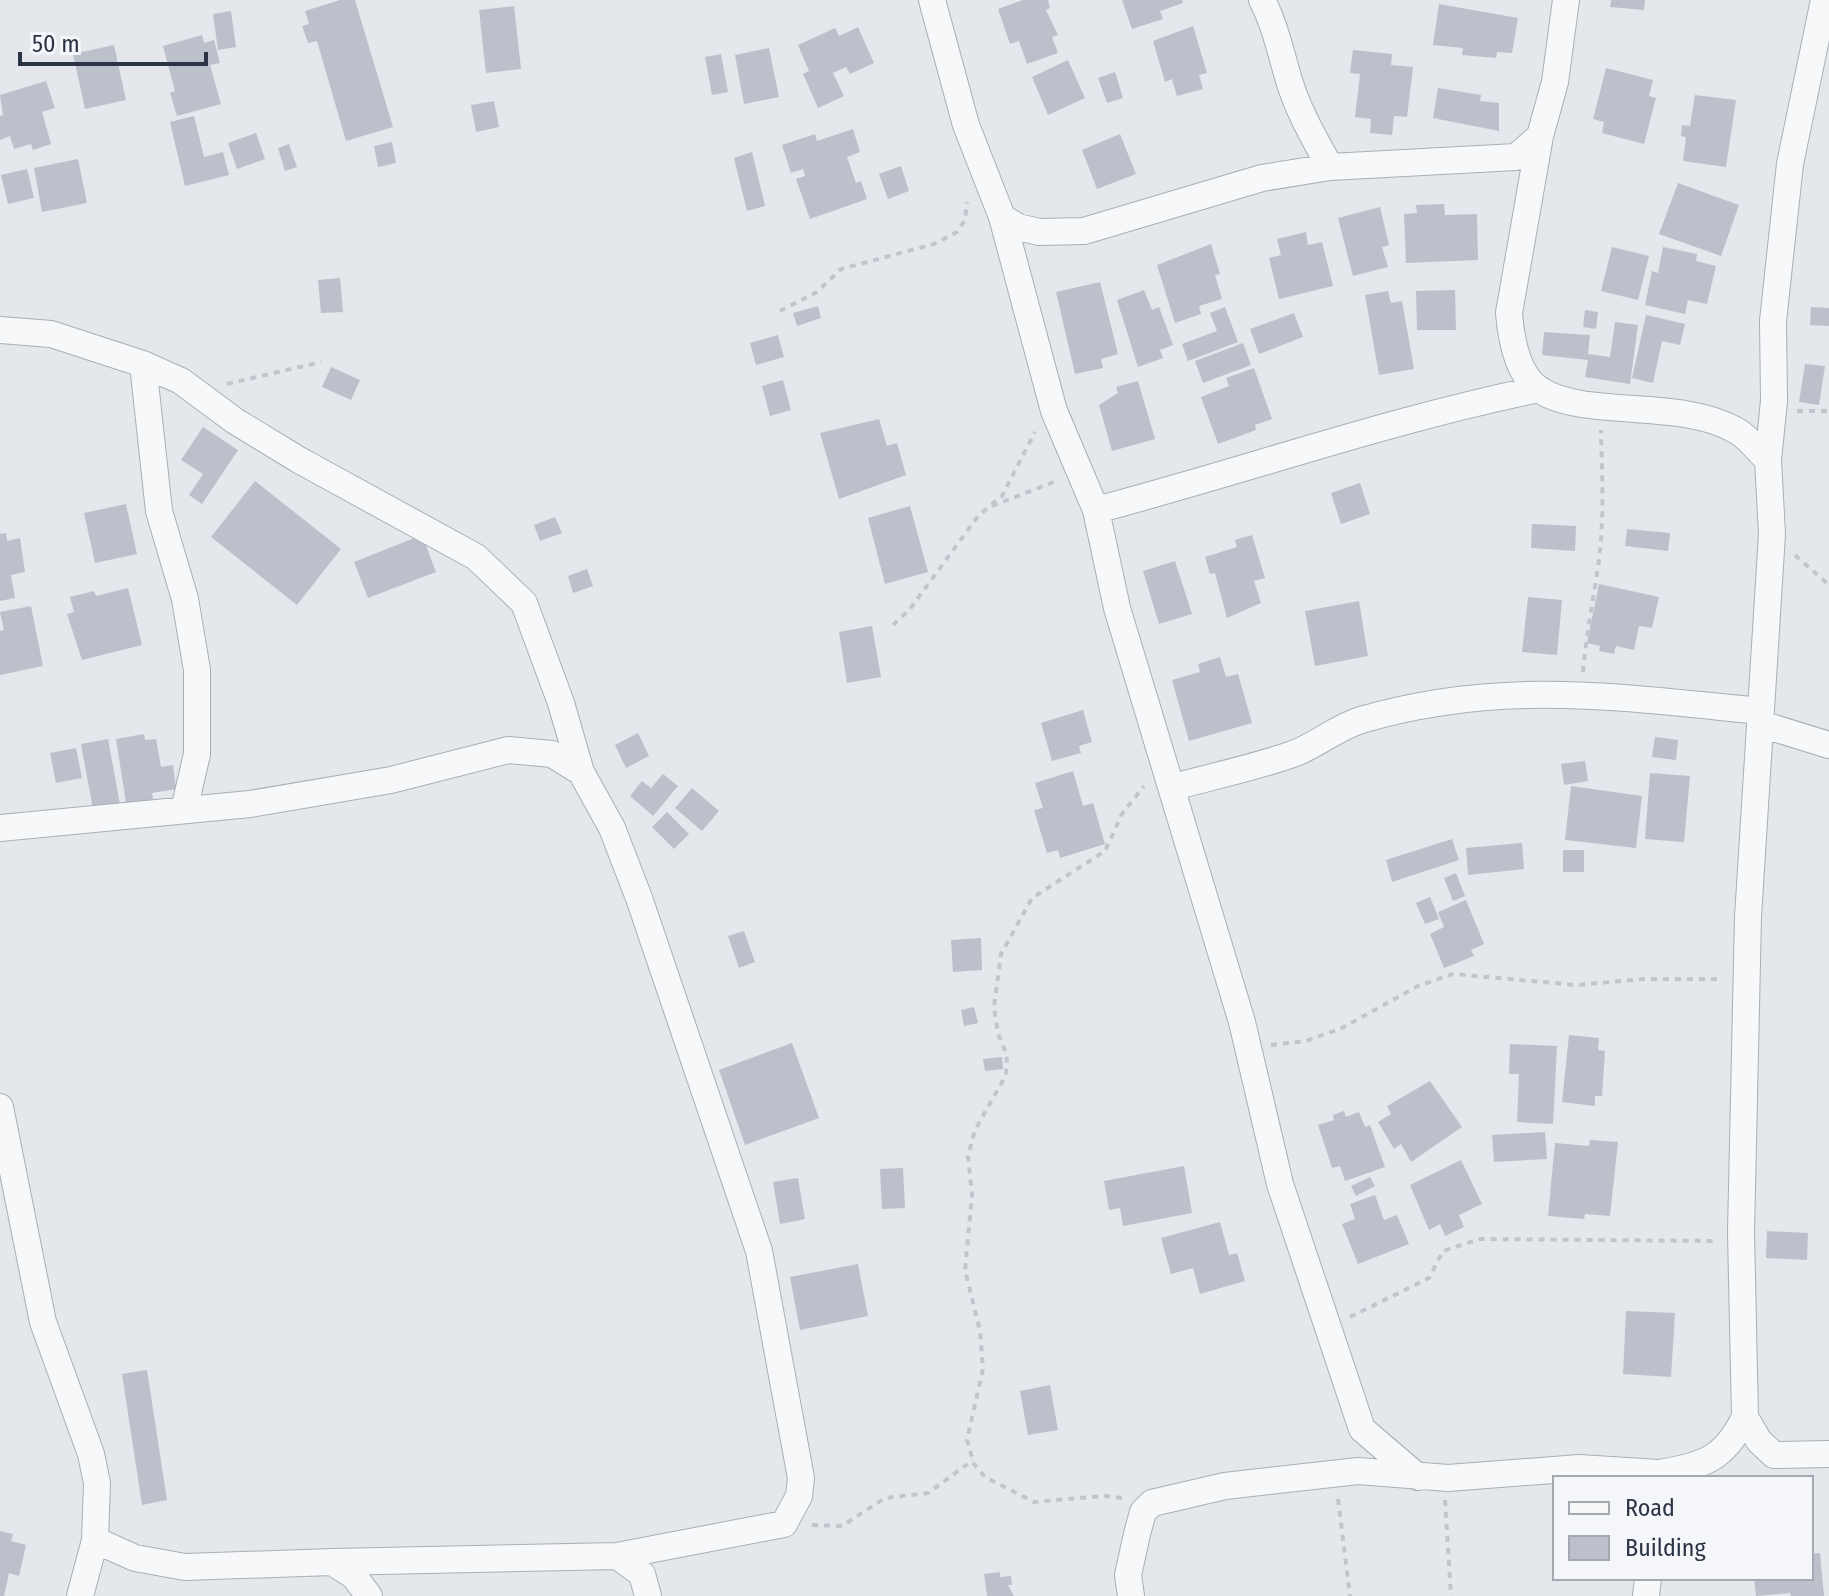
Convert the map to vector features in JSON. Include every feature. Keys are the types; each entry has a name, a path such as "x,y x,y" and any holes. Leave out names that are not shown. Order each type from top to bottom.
{"street":[{"path":"932,0 966,125 1002,217 1053,407 1096,510 1117,608 1249,1048 1280,1184 1362,1429 1354,1471"},
{"path":"1262,0 1278,13 1288,79 1330,167"},
{"path":"1566,0 1555,82 1540,136 1509,313 1511,339 1522,366 1539,389 1568,401 1665,410 1709,421 1737,431 1768,460"},
{"path":"1774,1455 1759,1441 1745,1417 1741,1233 1748,964 1772,534 1768,460 1774,386 1773,321 1790,164 1824,0"},
{"path":"1002,217 1018,227 1039,232 1084,231 1262,178 1330,167 1516,157 1540,136"},
{"path":"0,330 51,334 143,364 181,381 235,421 299,460 476,557 524,603 535,626 581,772 612,828 639,898 759,1251 801,1478 799,1496 784,1524 617,1556 185,1567 135,1558 95,1540"},
{"path":"143,364 159,511 185,599 197,670 197,754 184,810"},
{"path":"1096,510 1194,484 1358,433 1539,389"},
{"path":"1173,787 1292,755 1338,729 1400,711 1511,694 1581,693 1760,718 1829,745"},
{"path":"0,828 250,804 391,780 508,750 552,754 581,772"},
{"path":"0,1107 10,1192 43,1322 91,1454 97,1483 95,1540 80,1596"},
{"path":"1711,1460 1728,1448 1745,1417"},
{"path":"1362,1429 1418,1477"},
{"path":"1131,1596 1128,1575 1143,1512 1152,1503 1225,1486 1354,1471 1448,1478 1579,1468 1658,1476 1711,1460 1829,1454"},
{"path":"617,1556 642,1574 648,1596"},
{"path":"332,1562 354,1576 369,1596"}],"path":[{"path":"780,311 817,292 841,269 934,244 957,232 965,220 966,205 982,166"},
{"path":"203,396 238,379 321,362"},
{"path":"1581,693 1601,529 1601,404"},
{"path":"893,625 910,609 986,508 1013,481 1027,443 1053,407"},
{"path":"986,508 1080,472"},
{"path":"1772,534 1829,585"},
{"path":"1152,1503 1105,1496 1034,1502 985,1477 973,1460 967,1440 983,1369 980,1331 965,1270 972,1195 968,1156 975,1130 1006,1075 1007,1055 998,1034 994,1007 1001,954 1032,898 1105,851 1122,814 1162,761"},
{"path":"1249,1048 1306,1041 1342,1028 1418,986 1453,974 1577,985 1644,979 1703,982 1724,979 1748,964"},
{"path":"1330,1326 1418,1286 1436,1269 1443,1251 1480,1239 1586,1238 1709,1243 1741,1233"},
{"path":"784,1524 842,1526 885,1498 913,1496 938,1488 973,1460"},
{"path":"1350,1596 1337,1513 1338,1498 1354,1471"},
{"path":"1448,1478 1445,1506 1451,1596"}],"building":[{"path":"340,0 355,0 393,127 346,141 317,41 308,43 302,26 309,24 305,11"},
{"path":"1023,0 1048,0 1050,8 1046,10 1058,35 1052,37 1058,53 1027,64 1019,41 1010,44 998,9"},
{"path":"1122,0 1182,0 1183,3 1160,11 1163,19 1132,29"},
{"path":"1611,0 1645,0 1644,10 1610,7"},
{"path":"1439,4 1518,18 1512,53 1497,52 1496,58 1462,55 1463,48 1433,45"},
{"path":"514,6 521,69 486,73 479,10"},
{"path":"231,11 236,47 218,50 213,14"},
{"path":"1193,26 1207,73 1199,75 1203,89 1177,96 1172,79 1165,82 1153,41"},
{"path":"858,27 874,63 850,74 846,67 833,73 844,96 818,108 803,74 809,71 798,45 835,28 839,36"},
{"path":"202,35 204,43 214,40 220,63 210,65 221,104 177,116 170,93 175,91 163,46"},
{"path":"114,45 126,100 85,109 73,54"},
{"path":"769,48 779,97 744,104 735,55"},
{"path":"1353,50 1392,54 1391,65 1413,67 1407,117 1394,116 1392,135 1370,133 1371,119 1355,117 1360,74 1350,73"},
{"path":"721,54 728,92 712,95 705,57"},
{"path":"1068,60 1085,98 1048,115 1032,77"},
{"path":"1606,68 1653,80 1649,96 1656,98 1644,144 1602,133 1604,122 1593,119"},
{"path":"1115,72 1123,98 1107,103 1098,78"},
{"path":"46,81 55,108 42,112 51,144 33,150 31,144 14,149 10,136 0,140 0,116 3,115 0,95"},
{"path":"1438,88 1481,95 1480,101 1499,103 1499,131 1433,118"},
{"path":"1695,95 1736,100 1726,167 1683,161 1686,137 1681,136 1682,125 1690,126"},
{"path":"494,101 499,127 476,132 471,105"},
{"path":"194,116 204,157 223,152 229,175 185,186 170,122"},
{"path":"853,129 860,152 847,157 856,183 861,181 867,199 810,219 796,179 805,176 803,169 791,173 782,145 815,134 817,141"},
{"path":"256,133 265,159 237,169 228,143"},
{"path":"1120,134 1136,174 1097,189 1082,150"},
{"path":"392,142 396,163 378,167 374,146"},
{"path":"289,144 297,167 285,171 278,148"},
{"path":"752,152 765,206 747,211 734,158"},
{"path":"78,159 87,203 42,212 34,168"},
{"path":"901,166 909,191 888,199 879,174"},
{"path":"27,169 34,198 8,204 1,175"},
{"path":"1678,183 1739,205 1721,256 1659,234"},
{"path":"1444,204 1445,215 1477,214 1478,260 1406,263 1404,214 1417,213 1416,205"},
{"path":"1380,207 1389,245 1382,247 1388,267 1353,276 1338,218"},
{"path":"1306,232 1308,245 1322,242 1333,286 1279,299 1269,258 1281,255 1277,239"},
{"path":"1211,244 1220,274 1215,275 1222,299 1199,306 1201,314 1175,323 1157,265"},
{"path":"1612,247 1649,256 1638,300 1601,291"},
{"path":"1663,247 1697,254 1696,261 1716,266 1707,304 1688,300 1685,314 1645,305 1652,271 1658,273"},
{"path":"340,278 343,312 321,313 318,280"},
{"path":"1100,282 1118,354 1101,359 1103,368 1075,374 1056,292"},
{"path":"1144,290 1152,310 1159,307 1173,345 1160,350 1163,358 1138,367 1117,300"},
{"path":"1455,290 1456,330 1417,330 1416,291"},
{"path":"1388,291 1391,303 1402,301 1414,369 1379,375 1365,295"},
{"path":"818,306 821,318 797,326 793,313"},
{"path":"1225,307 1238,342 1188,361 1182,344 1217,331 1210,313"},
{"path":"1811,307 1829,308 1829,326 1810,325"},
{"path":"1585,310 1598,312 1596,329 1583,327"},
{"path":"1294,313 1303,337 1259,354 1250,329"},
{"path":"1646,315 1685,324 1680,345 1662,341 1653,383 1632,378"},
{"path":"1615,322 1638,325 1630,384 1585,377 1588,360 1542,355 1544,332 1590,335 1588,354 1610,357"},
{"path":"778,335 784,357 756,365 750,343"},
{"path":"1243,343 1251,365 1203,383 1195,361"},
{"path":"1805,364 1825,366 1819,405 1799,402"},
{"path":"331,367 360,380 351,400 322,387"},
{"path":"1254,368 1272,419 1255,425 1256,430 1218,444 1201,397 1229,386 1226,378"},
{"path":"783,380 791,410 770,416 762,386"},
{"path":"1138,381 1155,439 1112,451 1099,405 1118,393 1116,387"},
{"path":"879,419 887,446 897,443 906,475 839,499 820,433"},
{"path":"203,427 238,450 202,504 189,495 203,474 181,460"},
{"path":"255,481 341,549 297,605 211,537"},
{"path":"1360,483 1370,514 1341,524 1331,493"},
{"path":"126,504 137,554 95,563 84,513"},
{"path":"910,506 928,572 885,584 868,518"},
{"path":"555,517 562,533 540,541 534,525"},
{"path":"1532,524 1576,526 1575,551 1531,548"},
{"path":"1627,529 1670,533 1668,551 1625,546"},
{"path":"6,533 7,541 20,538 25,572 11,575 15,598 0,601 0,534"},
{"path":"422,535 436,572 368,598 354,562"},
{"path":"1252,535 1265,578 1254,581 1261,603 1227,618 1215,573 1210,574 1205,557 1237,547 1235,540"},
{"path":"1175,561 1192,614 1159,624 1143,571"},
{"path":"587,569 593,586 573,593 568,576"},
{"path":"1599,584 1659,597 1652,628 1639,626 1634,650 1616,646 1614,654 1599,651 1600,646 1587,643"},
{"path":"128,588 142,645 82,660 67,614 74,612 70,597 94,591 96,596"},
{"path":"1528,597 1562,600 1557,655 1522,652"},
{"path":"1359,601 1368,656 1315,666 1305,611"},
{"path":"31,606 43,666 0,675 0,631 4,630 0,612"},
{"path":"872,626 881,677 847,683 839,632"},
{"path":"1220,657 1226,677 1238,674 1252,723 1189,741 1172,680 1200,672 1198,664"},
{"path":"1083,710 1092,742 1079,746 1081,753 1052,761 1041,723"},
{"path":"638,733 649,756 626,768 615,745"},
{"path":"144,734 145,740 156,739 161,767 173,765 176,789 152,793 154,804 127,809 116,739"},
{"path":"1655,737 1678,740 1676,760 1652,757"},
{"path":"108,739 121,810 94,815 81,744"},
{"path":"76,748 82,778 56,783 50,753"},
{"path":"1585,761 1588,781 1564,785 1561,764"},
{"path":"1073,771 1083,806 1093,803 1105,844 1060,858 1058,850 1047,853 1034,810 1043,808 1035,783"},
{"path":"1650,773 1690,776 1684,842 1645,839"},
{"path":"663,774 678,786 653,816 630,796 642,781 651,788"},
{"path":"1571,786 1642,796 1636,848 1565,840"},
{"path":"692,788 719,811 702,831 675,808"},
{"path":"667,812 689,834 674,849 652,827"},
{"path":"1452,839 1459,860 1392,882 1386,860"},
{"path":"1522,843 1524,869 1468,875 1466,848"},
{"path":"1563,850 1584,850 1584,872 1563,872"},
{"path":"1456,873 1465,896 1453,901 1444,878"},
{"path":"1430,897 1439,919 1425,924 1416,903"},
{"path":"1466,900 1484,944 1471,950 1474,956 1444,968 1430,934 1444,927 1438,912"},
{"path":"744,931 755,962 739,968 728,936"},
{"path":"981,938 982,970 953,972 951,940"},
{"path":"974,1007 978,1023 964,1026 961,1010"},
{"path":"1569,1035 1599,1038 1598,1050 1605,1051 1602,1096 1595,1096 1595,1106 1562,1102"},
{"path":"792,1043 819,1118 745,1145 719,1070"},
{"path":"1510,1044 1557,1046 1553,1124 1517,1122 1519,1074 1509,1074"},
{"path":"1002,1057 1003,1069 985,1071 983,1059"},
{"path":"1430,1081 1462,1127 1411,1162 1401,1144 1394,1149 1378,1122 1391,1114 1387,1106"},
{"path":"1344,1111 1346,1117 1359,1112 1365,1127 1370,1125 1385,1167 1345,1181 1340,1166 1332,1168 1318,1125 1334,1120 1333,1115"},
{"path":"1545,1132 1547,1159 1494,1162 1492,1135"},
{"path":"1590,1140 1618,1142 1610,1216 1585,1214 1584,1219 1548,1216 1555,1143 1589,1146"},
{"path":"1461,1160 1482,1204 1459,1215 1464,1227 1445,1236 1440,1224 1429,1230 1410,1185"},
{"path":"1184,1166 1192,1213 1123,1226 1120,1208 1109,1210 1104,1181"},
{"path":"903,1168 905,1208 882,1209 880,1169"},
{"path":"1370,1177 1375,1186 1356,1196 1351,1186"},
{"path":"798,1178 805,1219 780,1224 773,1182"},
{"path":"1375,1195 1384,1220 1397,1215 1409,1244 1358,1264 1342,1224 1355,1219 1350,1204"},
{"path":"1220,1222 1229,1255 1237,1253 1245,1281 1200,1294 1193,1268 1171,1274 1161,1238"},
{"path":"1767,1231 1808,1233 1807,1260 1766,1258"},
{"path":"858,1264 868,1316 800,1330 790,1277"},
{"path":"1626,1311 1675,1313 1671,1377 1623,1374"},
{"path":"147,1370 167,1500 142,1505 122,1374"},
{"path":"1050,1385 1058,1430 1028,1435 1020,1391"},
{"path":"0,1531 13,1534 11,1541 26,1545 19,1576 9,1573 4,1596 0,1596"},
{"path":"1820,1553 1824,1596 1791,1596 1790,1593 1756,1596 1754,1580 1813,1580 1813,1554"},
{"path":"1000,1572 1000,1577 1011,1576 1012,1585 1008,1585 1014,1596 987,1596 984,1574"}]}
